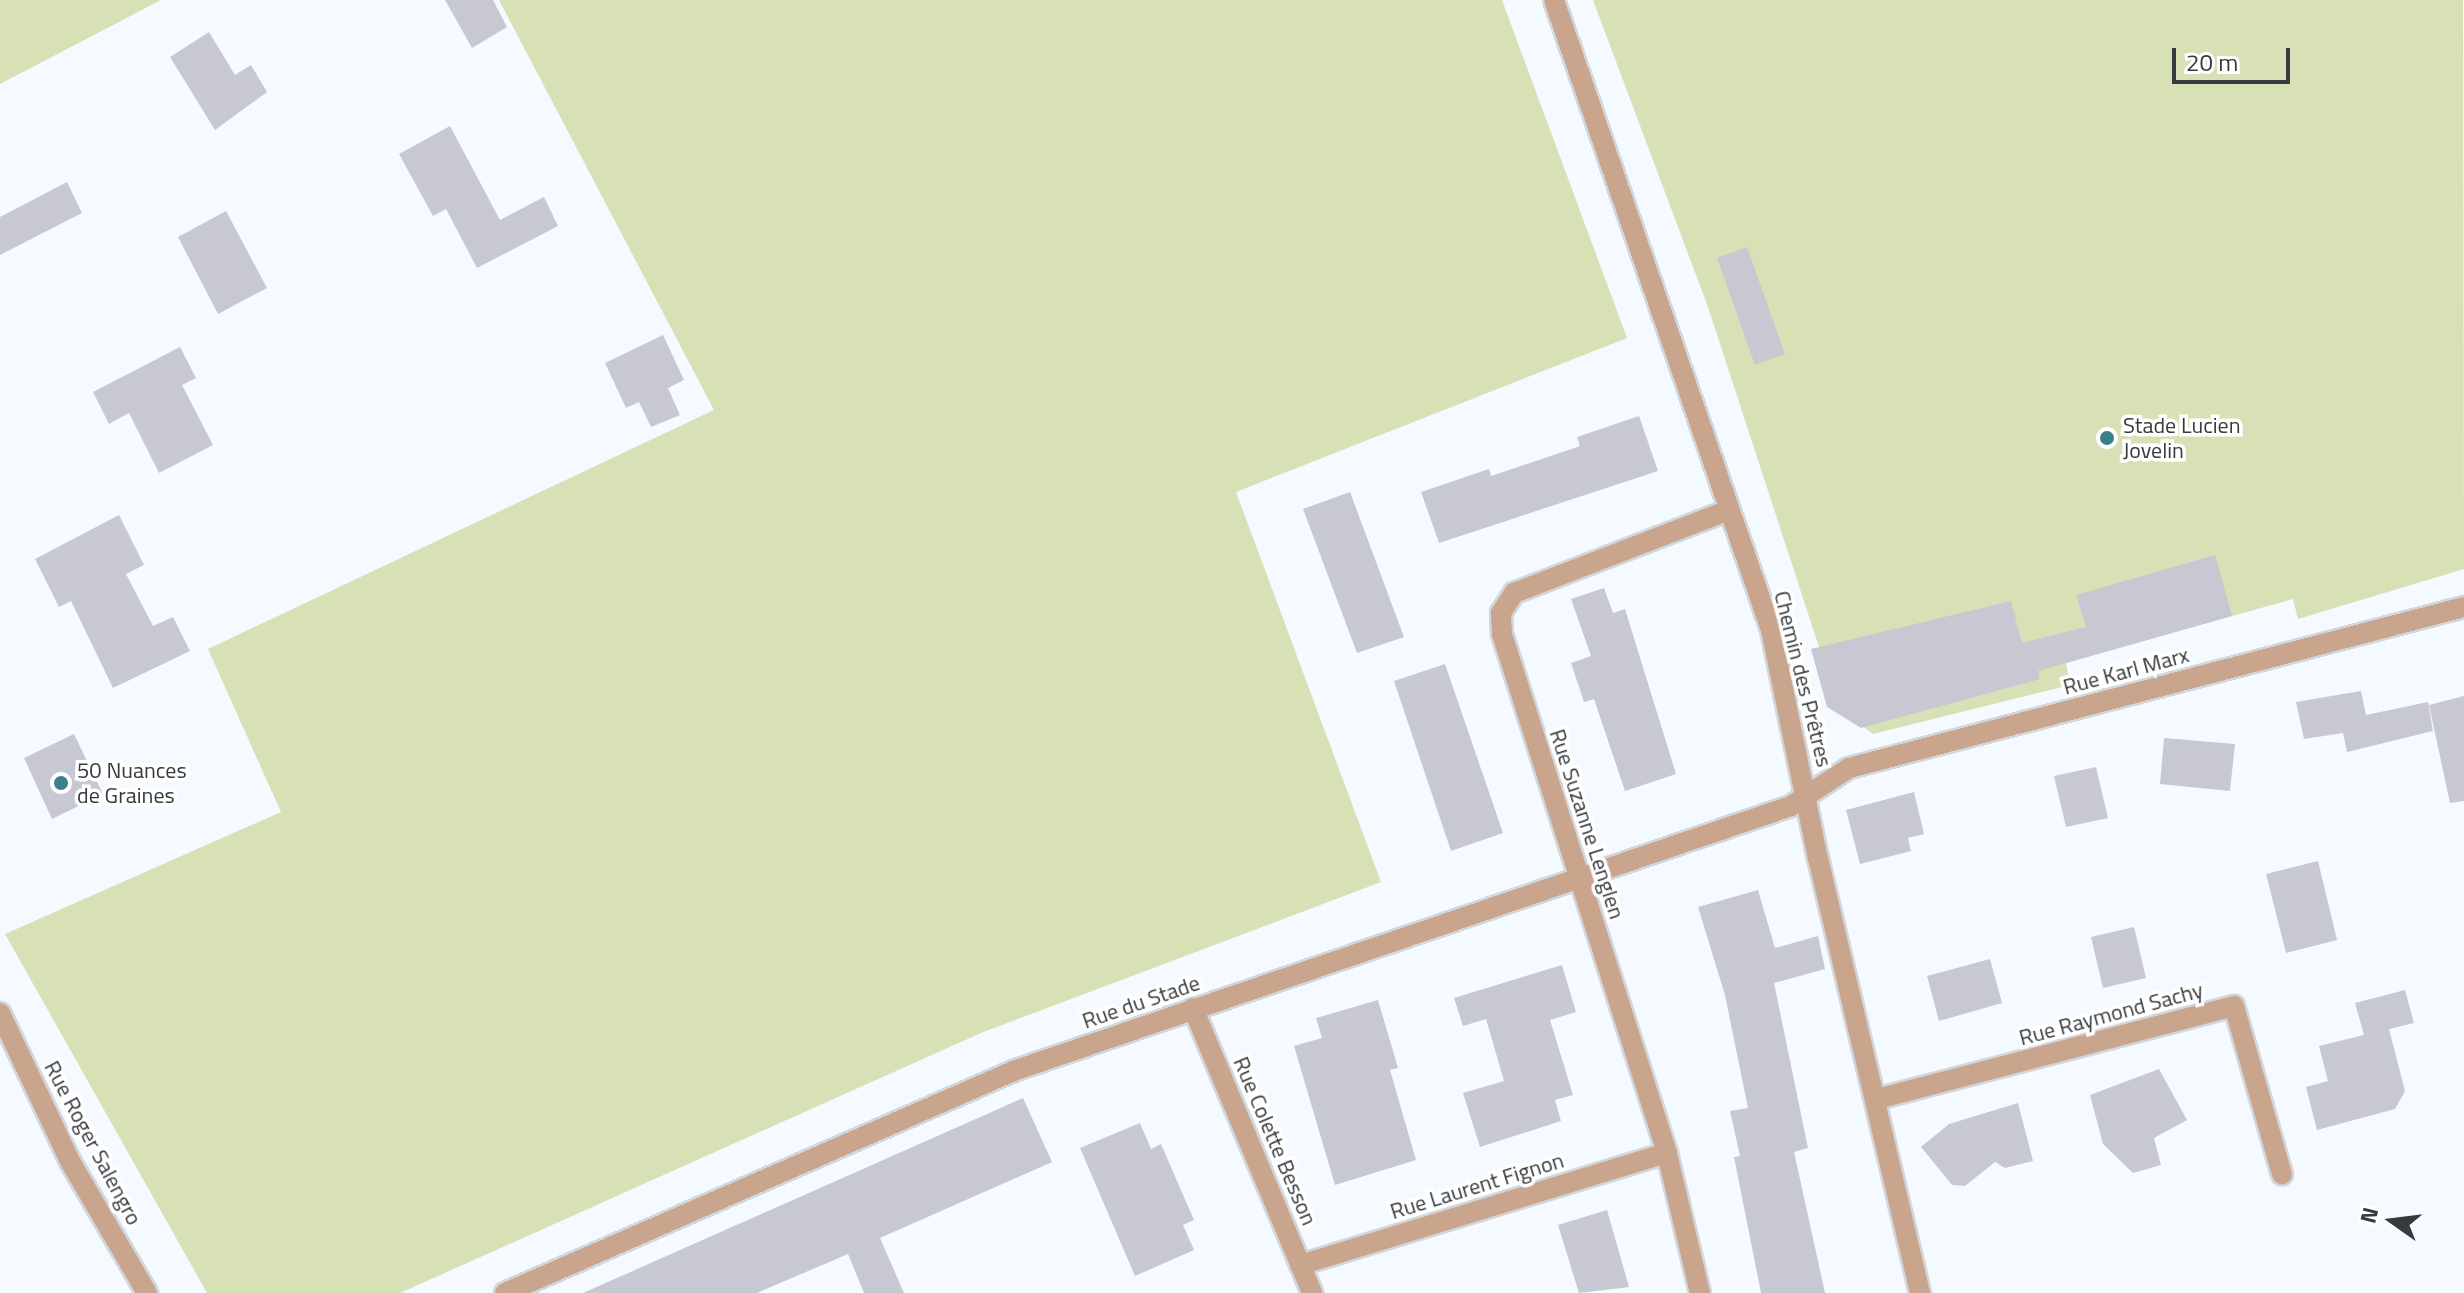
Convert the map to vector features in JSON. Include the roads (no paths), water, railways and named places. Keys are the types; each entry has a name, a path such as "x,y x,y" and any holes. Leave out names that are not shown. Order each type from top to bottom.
{"street":[{"name":"Chemin des Prêtres","path":"1554,0 1771,630 1920,1293"},
{"name":"Rue Suzanne Lenglen","path":"1700,1293 1667,1153 1502,634 1501,613 1514,593 1729,510"},
{"name":"Rue Karl Marx","path":"1805,792 1849,768 2464,607"},
{"name":"Rue du Stade","path":"505,1293 1016,1070 1791,806 1805,792"},
{"name":"Rue Raymond Sachy","path":"1877,1099 2234,1006 2282,1174"},
{"name":"Rue Colette Besson","path":"1193,1008 1312,1293"},
{"name":"Rue Roger Salengro","path":"0,1013 71,1163 147,1293"},
{"name":"Rue Laurent Fignon","path":"1300,1265 1667,1153"}],"place":[{"name":"Stade Lucien Jovelin","path":"2107,438"},
{"name":"50 Nuances de Graines","path":"61,783"}]}
